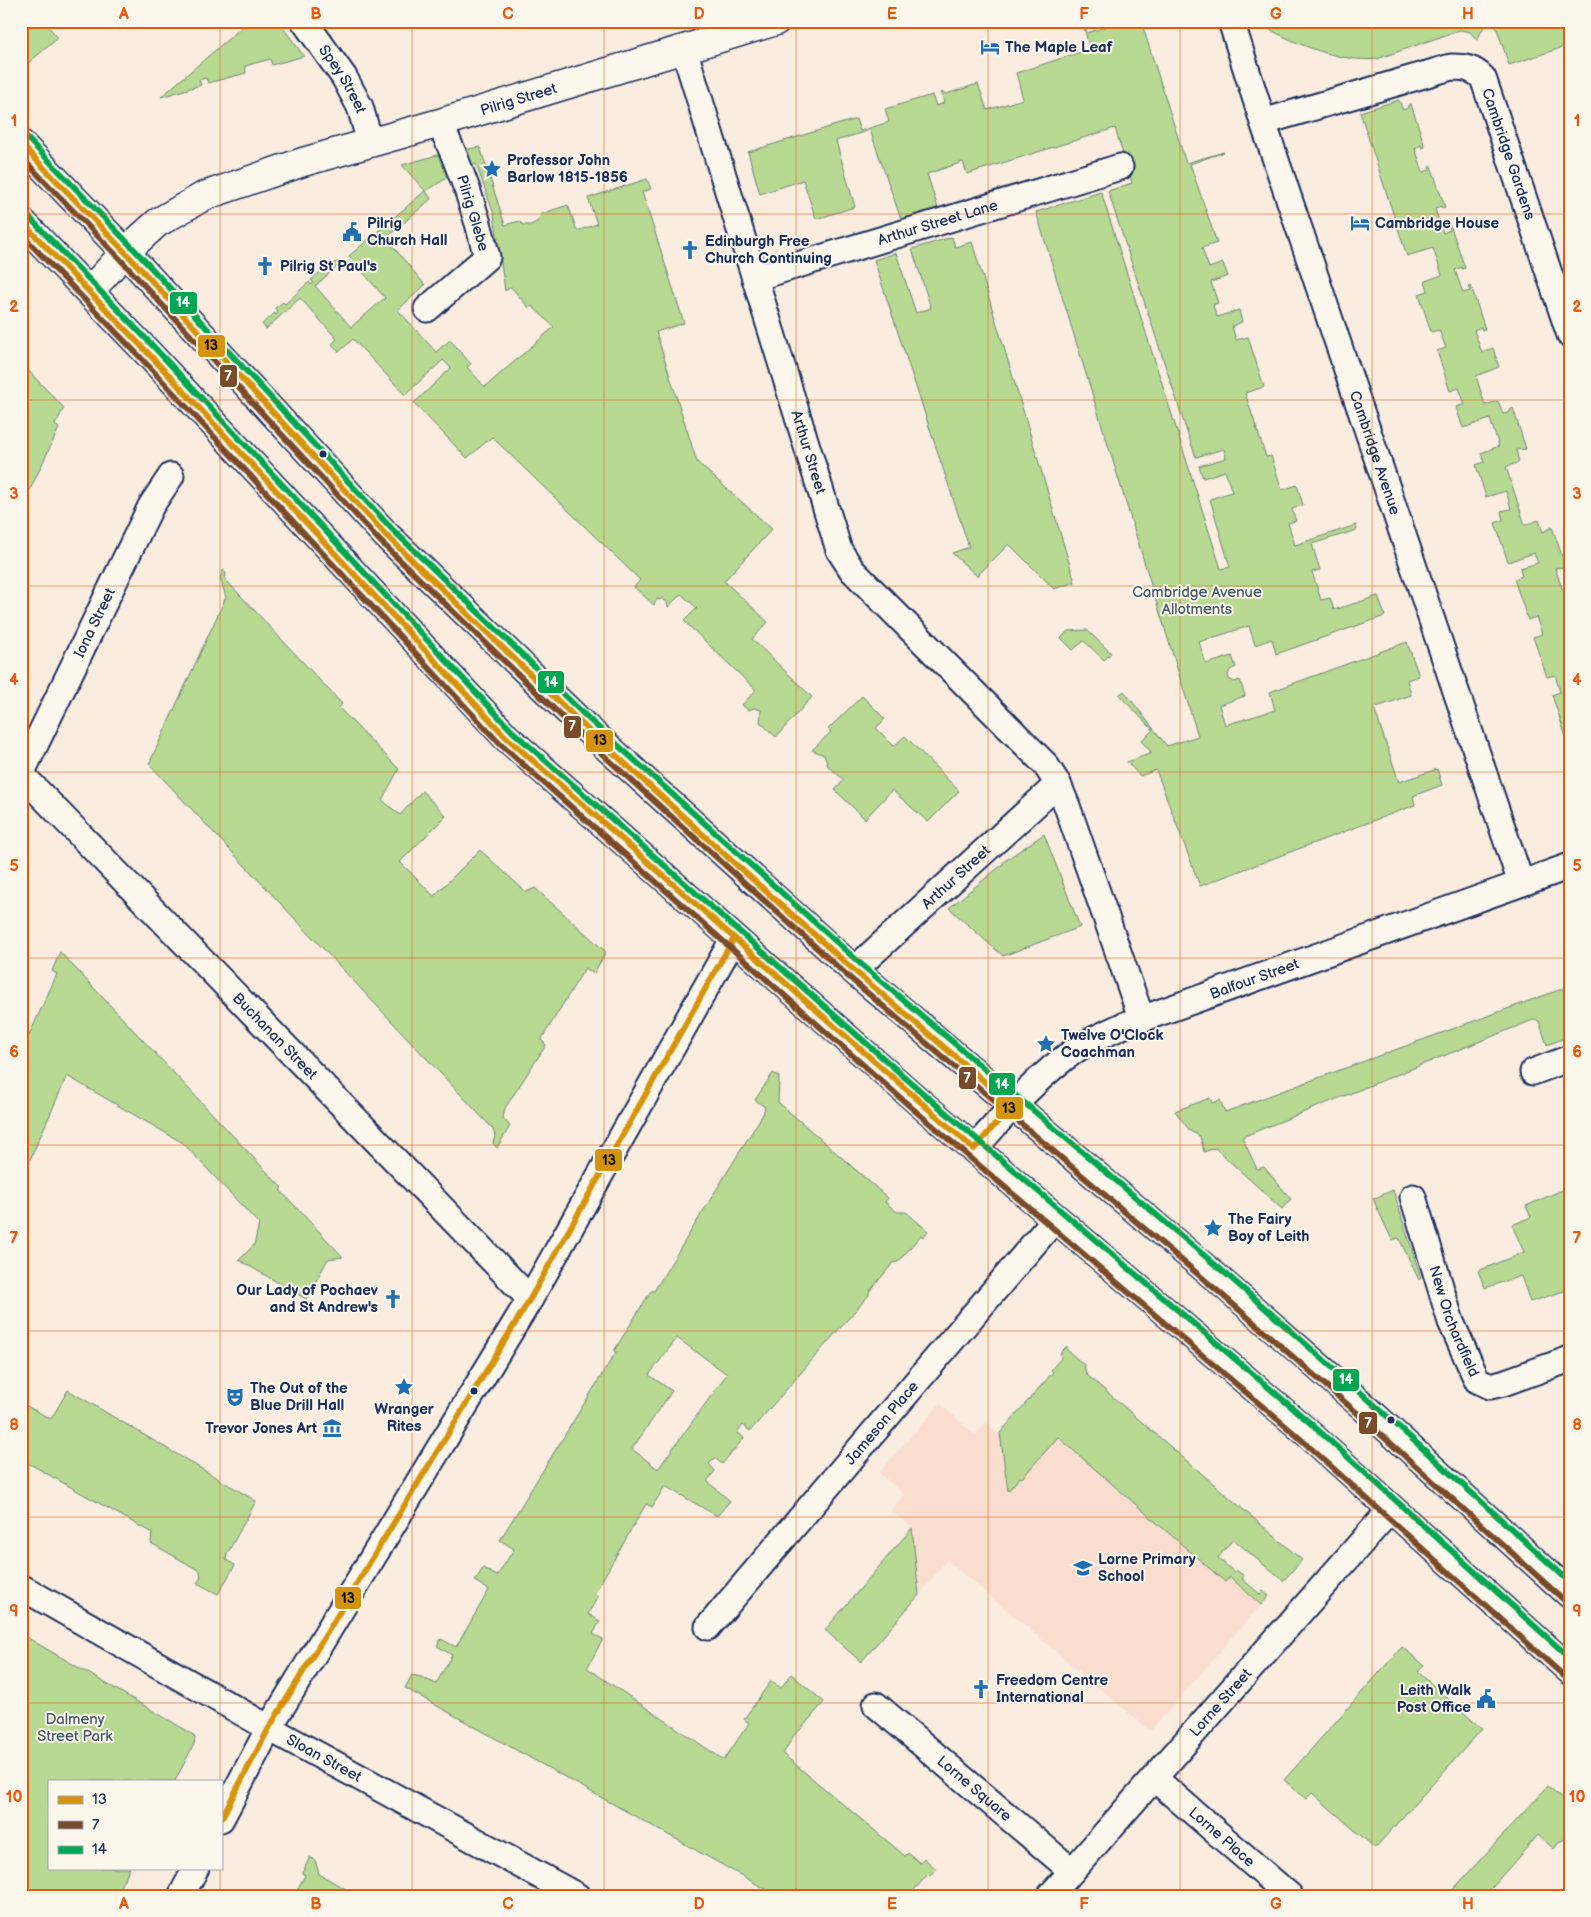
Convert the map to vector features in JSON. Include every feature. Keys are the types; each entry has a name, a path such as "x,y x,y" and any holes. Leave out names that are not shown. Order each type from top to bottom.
{"main road":[{"name":"Pilrig Street","path":"90,291 125,252 157,223 204,196 303,162 440,124 776,21"},
{"path":"21,144 125,252 386,535 592,734 856,972 1226,1286 1369,1412 1570,1594"},
{"path":"21,221 90,291 506,737 974,1149 1302,1428 1570,1670"}],"street":[{"name":"Spey Street","path":"304,21 344,77 360,107 370,142"},
{"name":"Cambridge Avenue","path":"1231,21 1263,122 1521,883"},
{"name":"Arthur Street","path":"684,49 834,535 845,560 852,570 1045,764 1058,784 1142,1020"},
{"name":"Cambridge Gardens","path":"1263,122 1451,67 1468,67 1475,70 1483,78 1570,335"},
{"name":"Pilrig Glebe","path":"427,309 487,257 479,224 451,148 440,124"},
{"name":"Arthur Street Lane","path":"755,278 1120,167"},
{"name":"Iona Street","path":"21,774 151,506 171,476"},
{"name":"Buchanan Street","path":"21,774 530,1299"},
{"name":"Arthur Street","path":"856,972 866,959 1058,784"},
{"name":"Balfour Street","path":"974,1149 1012,1105 1054,1066 1079,1048 1122,1026 1570,866"},
{"path":"222,1818 269,1728 530,1299 734,938"},
{"path":"1533,1072 1570,1058"},
{"name":"New Orchardfield","path":"1413,1197 1451,1322 1477,1380 1490,1386 1570,1359"},
{"name":"Jameson Place","path":"708,1627 1055,1219"},
{"name":"Lorne Street","path":"1050,1896 1392,1509"},
{"name":"Sloan Street","path":"21,1587 269,1728 577,1896"},
{"name":"Lorne Square","path":"876,1705 1072,1870"},
{"name":"Lorne Place","path":"1154,1778 1290,1896"},
{"path":"181,1896 195,1870"}],"shaded area":[{"name":"Lorne Primary School","path":"940,1404 975,1435 986,1423 1000,1433 1008,1490 1020,1476 1022,1478 1058,1437 1225,1582 1230,1577 1261,1605 1150,1731 947,1560 919,1595 912,1528 891,1510 904,1495 879,1473"}],"green space":[{"path":"31,21 44,21 58,38 21,69 21,30"},
{"path":"249,21 278,21 304,56 272,65 270,59 245,66 246,73 208,83 206,78 199,80 201,85 161,97"},
{"name":"Cambridge Avenue Allotments","path":"1082,21 1084,21 1087,33 1123,21 1141,21 1186,163 1224,152 1190,164 1217,243 1202,248 1209,268 1223,263 1228,276 1211,282 1218,303 1213,305 1217,317 1239,310 1242,322 1232,326 1236,340 1248,337 1264,387 1245,393 1266,457 1271,456 1282,490 1297,485 1303,505 1292,509 1296,521 1288,523 1295,545 1356,525 1357,530 1312,544 1320,570 1312,572 1321,600 1330,598 1334,610 1378,596 1385,616 1276,654 1272,639 1255,645 1249,626 1199,642 1206,664 1232,656 1236,667 1230,670 1229,679 1234,682 1240,680 1245,696 1219,705 1225,725 1275,710 1270,692 1407,642 1419,676 1407,680 1411,695 1374,708 1399,782 1437,769 1442,785 1413,796 1415,805 1200,886 1156,770 1140,776 1127,762 1152,753 1141,741 1153,730 1119,695 1124,691 1167,746 1198,736 1036,212 1101,192 1221,569 1230,567 1210,499 1232,492 1225,471 1203,478 1199,466 1226,458 1224,449 1196,457 1188,435 1108,191 1132,183 1115,128 967,174 963,162 927,174 939,211 902,222 870,130 836,141 855,207 816,219 803,180 760,194 748,152 856,119 860,131 889,122 885,109 932,95 936,106 944,103 941,92 946,94 978,84 987,110 1023,99 1016,73 1090,49"},
{"path":"1264,21 1319,21 1321,26 1337,21 1487,21 1477,40 1470,32 1460,30 1377,59 1364,60 1335,55 1305,46 1266,27"},
{"path":"1501,21 1570,21 1570,45 1509,65 1495,23"},
{"path":"1399,100 1403,110 1411,104 1425,147 1422,148 1421,145 1415,148 1423,172 1430,170 1429,167 1431,166 1445,207 1442,208 1441,206 1435,209 1443,233 1450,230 1449,227 1451,227 1465,268 1462,269 1462,267 1455,270 1463,293 1470,291 1469,287 1471,286 1485,329 1482,330 1481,327 1474,330 1482,353 1493,348 1499,367 1476,376 1485,405 1498,401 1503,414 1510,412 1513,408 1526,449 1516,450 1519,462 1506,467 1525,525 1539,520 1543,532 1552,527 1566,567 1555,568 1563,591 1570,590 1570,749 1552,695 1560,692 1555,675 1547,677 1533,637 1542,634 1536,617 1528,620 1514,579 1522,576 1520,568 1538,563 1534,553 1508,562 1495,523 1503,520 1501,511 1511,509 1506,491 1486,497 1476,465 1484,462 1481,453 1499,446 1490,419 1463,428 1456,407 1465,404 1459,388 1450,391 1437,351 1446,348 1439,330 1431,332 1419,294 1428,291 1425,281 1442,275 1433,248 1407,256 1360,112"},
{"path":"480,147 505,225 519,221 523,225 531,225 538,221 541,214 568,205 577,231 597,224 588,198 647,179 651,189 642,192 684,323 656,332 697,462 772,529 724,581 768,622 752,639 812,697 776,737 760,722 761,710 755,708 748,710 742,705 756,690 684,621 697,608 681,594 668,607 667,602 662,599 656,600 654,605 634,587 640,580 492,437 467,458 414,403 451,368 443,360 405,395 353,339 339,352 332,344 337,339 300,298 266,329 262,324 275,313 276,315 278,313 275,308 283,302 285,304 309,282 311,285 314,283 311,280 332,262 334,264 336,262 339,265 315,286 351,327 385,298 349,256 425,191 402,165 441,154 447,178 426,191 431,199 386,238 425,285 398,310 436,352 450,340 471,364 467,367 485,387 554,327 532,306 529,308 511,287 505,291 494,214 476,164 469,165 464,154 469,149"},
{"path":"952,237 955,247 972,242 1075,582 1054,589 1009,544 977,576 952,553 969,547 874,260 896,253 916,313 931,308 912,249"},
{"path":"21,363 64,408 55,425 59,428 21,509"},
{"path":"223,570 226,573 225,579 342,704 339,708 399,769 382,800 400,815 422,791 446,816 400,862 434,896 480,850 526,892 535,888 606,952 594,973 585,968 541,1040 546,1045 505,1108 503,1118 510,1126 497,1148 493,1143 495,1136 493,1129 149,764 226,597 220,578"},
{"path":"1087,630 1111,653 1104,660 1084,641 1073,650 1061,638 1068,631"},
{"path":"862,696 885,719 876,728 894,746 905,736 959,791 928,822 892,790 865,819 835,790 844,780 828,766 824,755 812,750 831,732 828,729"},
{"path":"1044,834 1080,927 1003,956 949,908 1003,864 1003,862"},
{"path":"60,952 282,1188 280,1190 343,1257 328,1259 306,1299 239,1260 254,1245 259,1224 183,1143 67,1076 21,1180 21,1053 57,974 52,971"},
{"path":"1570,986 1570,1036 1547,1045 1539,1021 1533,1020 1242,1137 1257,1169 1264,1167 1291,1199 1282,1209 1215,1148 1204,1152 1200,1136 1190,1131 1175,1111 1210,1098 1212,1103 1220,1100 1225,1112"},
{"path":"773,1073 779,1077 778,1102 888,1198 885,1202 897,1212 906,1212 928,1231 923,1237 921,1235 898,1262 893,1263 869,1292 869,1295 750,1431 743,1425 737,1432 744,1438 722,1464 715,1458 709,1464 715,1471 707,1481 730,1501 717,1516 665,1486 652,1507 646,1504 594,1594 598,1596 588,1614 600,1621 593,1634 603,1639 587,1668 724,1760 749,1723 744,1719 771,1681 781,1688 791,1674 824,1702 794,1735 783,1754 905,1856 908,1853 920,1863 924,1858 936,1869 930,1876 928,1874 909,1896 778,1896 405,1688 412,1675 436,1684 452,1655 437,1646 441,1639 456,1647 489,1590 475,1581 483,1568 497,1576 514,1549 500,1540 616,1352 614,1351 651,1291 654,1291 763,1114 765,1107 755,1100","holes":["677,1338 727,1374 658,1469 632,1449 672,1391 649,1375"]},
{"path":"1570,1176 1570,1289 1530,1302 1521,1276 1485,1288 1478,1271 1524,1252 1512,1225 1531,1217 1526,1206 1567,1188 1564,1179"},
{"path":"1393,1190 1421,1278 1419,1280 1399,1238 1392,1240 1373,1199"},
{"path":"1067,1346 1067,1350 1084,1365 1086,1374 1302,1560 1283,1581 1233,1539 1218,1558 1234,1572 1236,1570 1244,1576 1242,1579 1260,1594 1263,1591 1269,1596 1261,1605 1230,1577 1225,1582 1058,1437 1008,1491 1000,1433 1053,1372 1051,1370 1061,1358 1060,1353"},
{"path":"68,1390 256,1501 227,1554 226,1560 235,1565 218,1594 197,1583 201,1577 200,1571 151,1543 152,1533 21,1459 21,1403 51,1419"},
{"path":"912,1528 919,1595 861,1662 825,1630"},
{"name":"Dalmeny Street Park","path":"21,1634 191,1733 195,1738 194,1744 176,1780 48,1780 48,1870 129,1870 115,1896 21,1896"},
{"path":"1402,1647 1424,1665 1418,1672 1482,1729 1375,1848 1312,1793 1306,1799 1284,1780"},
{"path":"1548,1786 1570,1805 1570,1841 1567,1839 1560,1841 1554,1849 1538,1835 1484,1896 1447,1896"},
{"path":"310,1857 315,1860 319,1874 358,1896 294,1896 305,1875 302,1873"}],"transit line":[{"name":"14","path":"27,138 131,246 392,529 591,721 862,965 1232,1279 1570,1582"},
{"name":"13","path":"21,144 125,252 386,535 585,727 721,851 856,972 1012,1105 974,1149 506,737 147,352 21,221"},
{"name":"7","path":"21,157 119,258 380,541 579,733 850,978 1220,1293 1356,1412 1564,1600"},
{"name":"14","path":"27,215 153,346 512,731 925,1095 1308,1421 1570,1658"},
{"name":"7","path":"21,234 141,358 500,744 913,1109 1296,1435 1564,1676"},
{"name":"13","path":"222,1817 269,1728 530,1299 734,938"}],"place":[{"name":"The Maple Leaf","path":"990,47"},
{"name":"Professor John Barlow 1815-1856","path":"492,169"},
{"name":"Cambridge House","path":"1360,223"},
{"name":"Pilrig Church Hall","path":"352,232"},
{"name":"Edinburgh Free Church Continuing","path":"690,250"},
{"name":"Pilrig St Paul's","path":"265,266"},
{"name":"Twelve O'Clock Coachman","path":"1046,1044"},
{"name":"The Fairy Boy of Leith","path":"1213,1228"},
{"name":"Our Lady of Pochaev and St Andrew's","path":"393,1299"},
{"name":"Wranger Rites","path":"404,1387"},
{"name":"The Out of the Blue Drill Hall","path":"235,1397"},
{"name":"Trevor Jones Art","path":"332,1428"},
{"name":"Lorne Primary School","path":"1083,1568"},
{"name":"Freedom Centre International","path":"981,1689"},
{"name":"Leith Walk Post Office","path":"1486,1699"}]}
